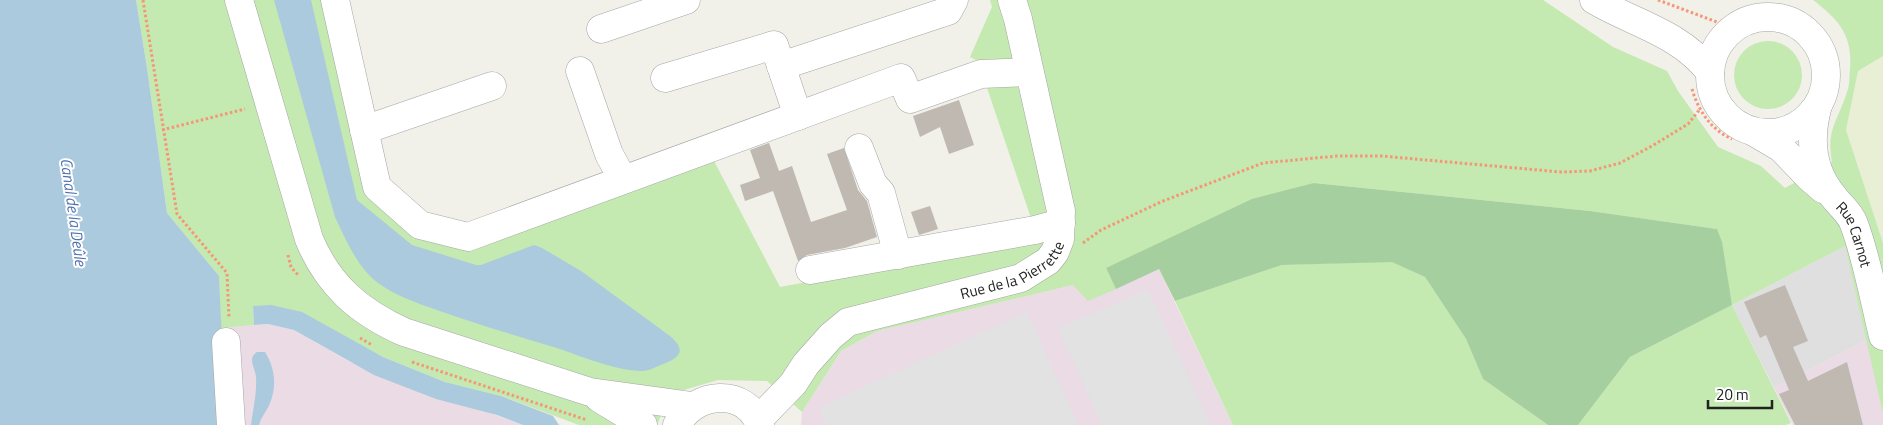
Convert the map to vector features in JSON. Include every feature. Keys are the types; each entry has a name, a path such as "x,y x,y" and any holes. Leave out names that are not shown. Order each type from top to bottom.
{"street":[{"path":"239,0 309,239 322,266 340,289 377,319 404,332 590,392 684,416 705,399 720,397 735,400 749,408 759,423"},
{"path":"335,0 377,187 420,226 468,237 901,78 910,99 981,74 1029,72"},
{"path":"601,29 686,0"},
{"path":"781,66 948,10 954,0"},
{"name":"Rue de la Pierrette","path":"759,423 793,384 806,364 831,336 848,322 1020,278 1048,261 1055,252 1060,239 1061,211 1018,19 1012,0"},
{"path":"1594,0 1643,23 1687,48 1695,54 1710,72"},
{"path":"1643,23 1692,33 1736,21 1765,17 1779,10 1810,34 1821,51 1826,65 1824,92 1818,105 1803,122 1790,129 1776,133 1754,132 1734,123 1719,107 1713,94 1710,72 1715,51 1736,21"},
{"path":"665,78 774,45 798,116"},
{"path":"580,72 609,154 623,180"},
{"path":"364,130 492,86"},
{"name":"Rue Carnot","path":"1818,105 1813,129 1814,152 1820,175 1855,225 1883,336"},
{"name":"Rue Carnot","path":"1754,132 1781,148 1813,182 1833,196"},
{"path":"859,148 873,184 881,193 898,255"},
{"path":"810,270 1035,230 1061,223"},
{"path":"228,330 231,425"},
{"path":"590,392 643,425"}],"path":[{"path":"144,0 162,130 177,214 227,272 228,330"},
{"path":"1658,0 1680,9 1736,21"},
{"path":"162,130 244,109 247,118"},
{"path":"1081,244 1101,230 1163,201 1263,163 1337,156 1381,156 1561,172 1590,171 1620,163 1652,146 1688,124 1700,109"},
{"path":"286,248 291,267 302,280"},
{"path":"358,336 374,346"},
{"path":"408,360 426,368 592,422"}],"shaded area":[{"path":"1845,246 1867,340 1774,388 1732,305"},
{"path":"1159,269 1233,425 801,425 802,412 841,351 877,331 1073,285"},
{"path":"1148,290 1211,425 1102,425 1058,328"},
{"path":"1027,312 1078,425 826,425 820,407"},
{"path":"268,324 294,330 350,362 523,425 226,425 221,328"},
{"path":"1867,340 1883,414 1883,425 1793,425 1774,388"}],"green space":[{"path":"136,0 326,0 369,190 466,248 714,161 780,287 1038,239 978,61 970,57 992,7 990,0 1543,0 1613,47 1667,71 1678,91 1718,147 1761,166 1785,188 1832,162 1832,133 1849,87 1850,58 1846,38 1837,22 1813,0 1883,0 1883,56 1858,71 1846,130 1883,243 1883,414 1845,246 1732,305 1717,229 1590,211 1314,183 1106,268 1116,289 1088,301 1073,285 877,331 841,351 802,412 767,381 718,380 670,394 657,425 579,425 501,396 445,382 383,357 345,338 253,306 254,325 221,328 219,276 167,213"},
{"path":"1768,41 1781,43 1792,51 1800,62 1802,75 1800,88 1792,99 1781,107 1768,109 1755,107 1744,99 1736,88 1734,75 1736,62 1744,51 1755,43"},
{"path":"1883,56 1883,243 1846,130 1858,71"},
{"path":"1314,183 1590,211 1717,229 1722,242 1732,305 1630,357 1578,425 1548,425 1483,379 1466,339 1425,277 1392,262 1282,265 1175,301 1159,269 1116,289 1106,268 1252,199"},
{"path":"1392,261 1425,277 1466,339 1483,379 1548,425 1233,425 1175,301 1282,265"},
{"path":"1732,305 1791,423 1786,425 1578,425 1630,357"}],"water":[{"name":"Canal de la Deûle","path":"0,0 136,0 167,213 219,276 226,425 0,425"},
{"path":"274,0 311,0 357,200 412,245 476,265 481,265 534,245 542,248 581,271 670,336 679,347 680,352 678,356 669,362 645,371 621,369 422,305 392,292 371,277 353,253 335,217"},
{"path":"271,305 302,312 383,357 445,382 501,396 553,416 559,425 523,425 497,415 436,399 374,375 294,330 268,324 254,325 253,306"},
{"path":"257,352 265,352 271,364 274,390 259,425 251,425 256,383 252,357"}],"building":[{"path":"959,100 974,145 949,154 940,127 920,137 913,116"},
{"path":"769,143 779,171 792,166 811,222 847,210 827,154 844,148 858,190 867,201 877,237 845,248 807,255 798,261 773,191 745,201 740,185 760,178 750,150"},
{"path":"930,206 938,229 919,235 911,212"},
{"path":"1785,285 1808,341 1793,347 1808,381 1847,362 1863,425 1795,425 1779,394 1789,390 1766,335 1760,338 1744,302"}]}
